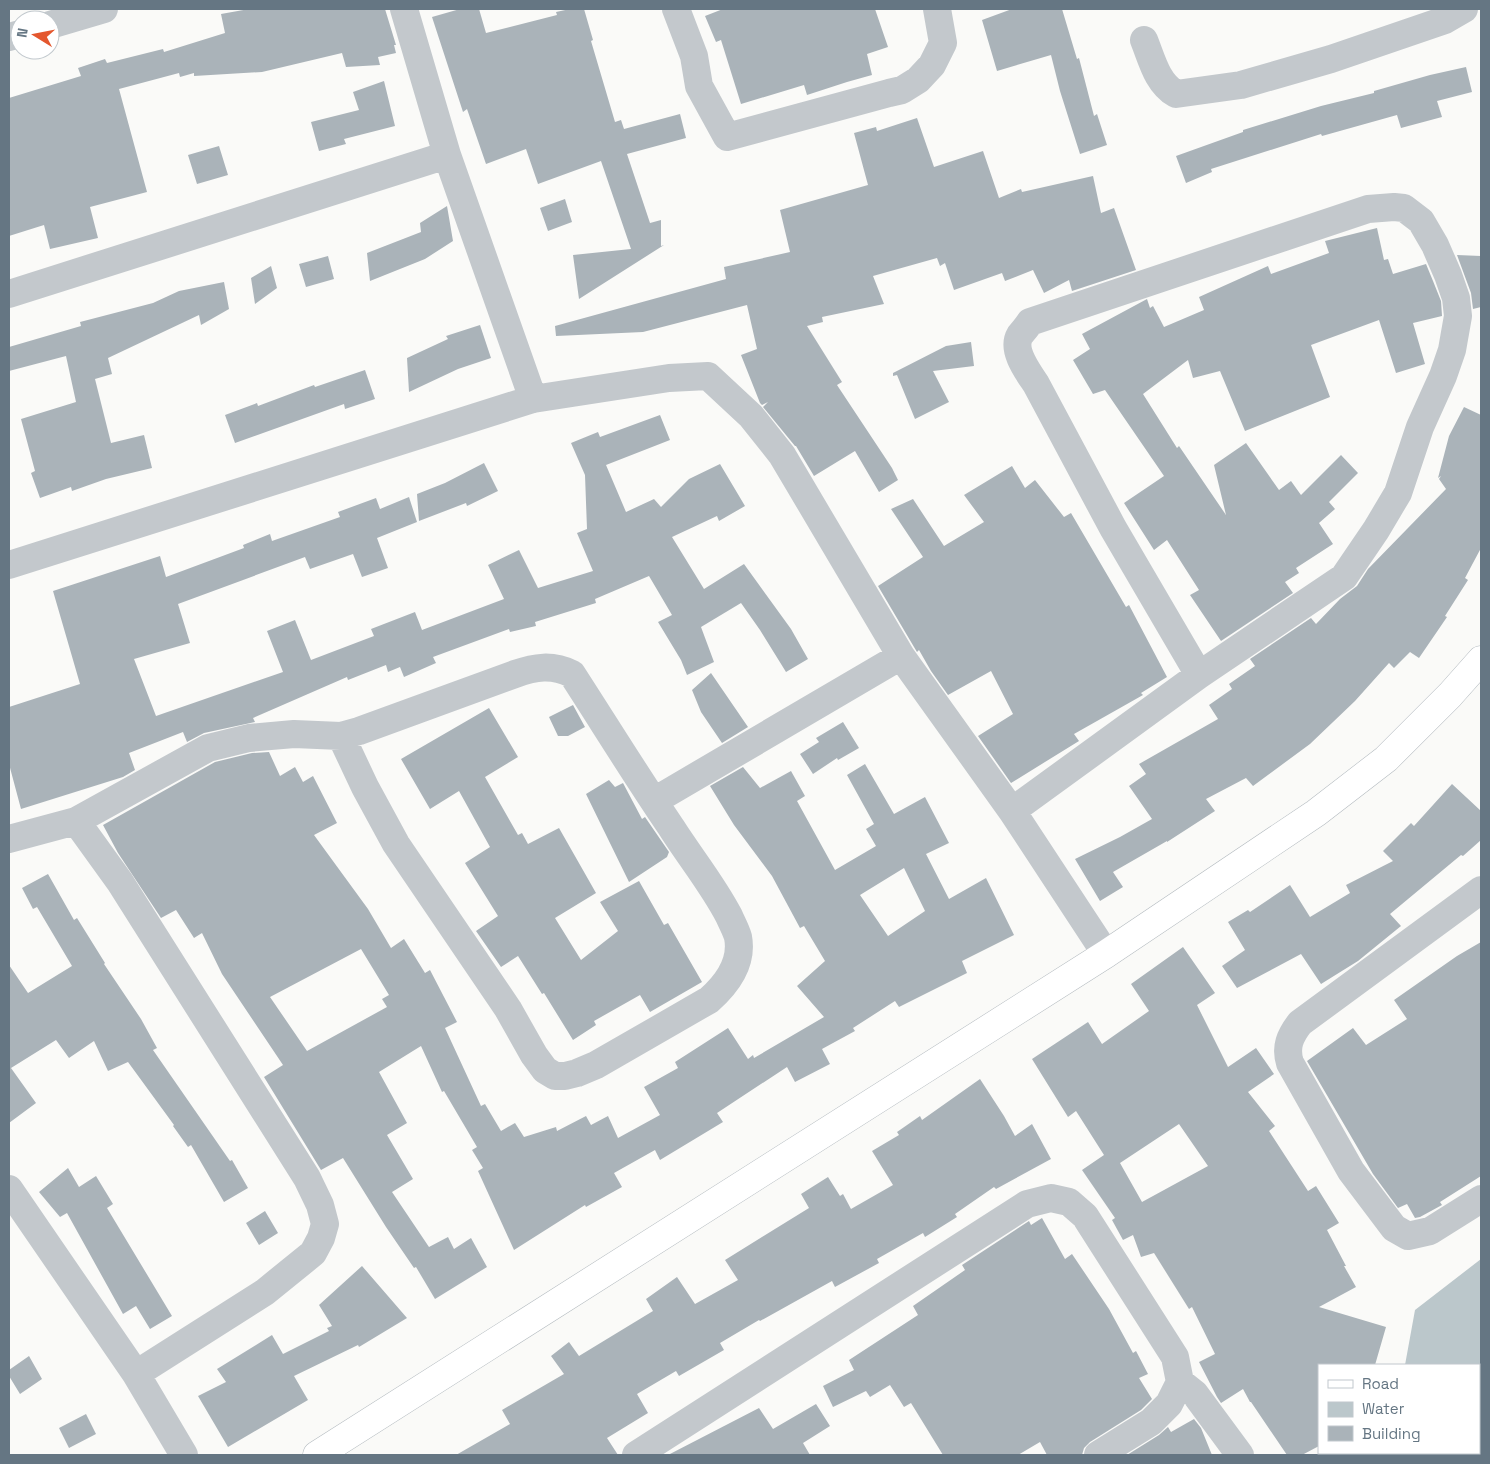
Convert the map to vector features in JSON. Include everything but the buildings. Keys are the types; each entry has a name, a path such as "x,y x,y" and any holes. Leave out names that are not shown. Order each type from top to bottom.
{"street":[{"path":"60,22 104,9"},
{"path":"404,9 446,155 533,399"},
{"path":"676,9 694,56 699,86 727,136 902,90 932,65 943,43 937,9"},
{"path":"1144,40 1159,78 1168,90 1176,94 1241,85 1331,59 1445,20 1464,9"},
{"path":"9,294 446,155"},
{"path":"1012,811 1199,675 1344,577 1376,530 1398,493 1420,427 1443,376 1456,333 1458,316 1456,298 1434,245 1420,221 1404,208 1368,209 1030,322 1019,336 1018,349 1024,366 1036,384 1113,528 1199,675"},
{"path":"9,565 533,399 669,378 708,376 751,416 782,455 901,656 1012,811 1106,954"},
{"path":"654,801 901,656"},
{"path":"317,1455 1106,954 1316,814 1386,759 1450,695 1481,660"},
{"path":"9,839 76,821 208,748 249,738 294,734 341,736 536,667 559,668 572,674 721,901 736,930 738,950 731,975 723,987 709,1000 596,1065 577,1073 555,1076 545,1070 534,1055 508,1008 396,844 365,787 341,736"},
{"path":"76,821 120,882 307,1178 320,1206 325,1224 321,1238 313,1253 265,1292 136,1374"},
{"path":"1481,890 1300,1023 1290,1038 1287,1055 1294,1071 1351,1171 1394,1228 1408,1236 1430,1231 1481,1199"},
{"path":"9,1188 136,1374 184,1455"},
{"path":"636,1455 1027,1204 1051,1198 1069,1202 1085,1216 1175,1357 1180,1382 1169,1404 1151,1422 1098,1455"},
{"path":"1180,1382 1194,1394 1240,1455"}],"water":[{"path":"1481,1259 1481,1455 1424,1454 1480,1454 1480,1364 1405,1364 1415,1310"}]}
